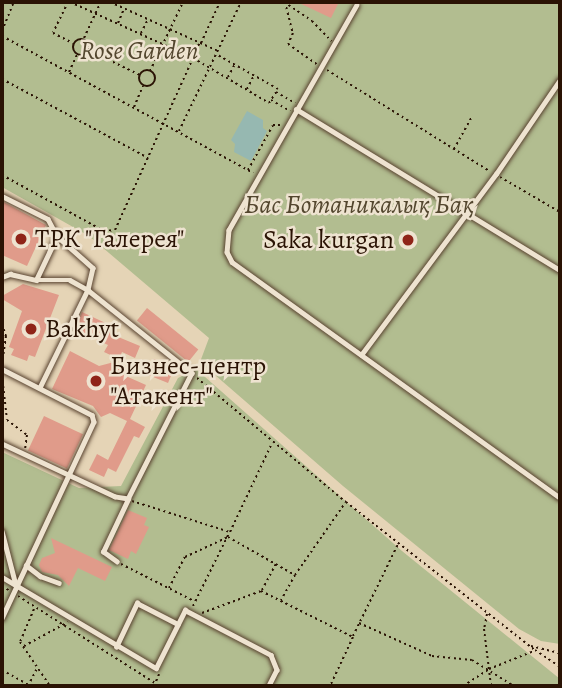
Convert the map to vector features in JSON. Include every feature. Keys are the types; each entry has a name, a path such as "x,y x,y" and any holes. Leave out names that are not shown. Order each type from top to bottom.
{"lane":[{"path":"357,5 229,230 227,252 232,262 560,498"},
{"path":"361,355 465,212 496,174 560,80"},
{"path":"296,109 560,270"},
{"path":"2,196 48,219 57,236 93,268 88,290 40,388"},
{"path":"36,280 57,236"},
{"path":"2,277 10,274 36,280 70,280 88,290 192,373 103,552 117,562"},
{"path":"2,369 94,418 2,618"},
{"path":"2,444 115,497 128,499"},
{"path":"2,531 18,587"},
{"path":"26,565 40,576 60,583"},
{"path":"2,577 70,620 156,668 185,610 271,655 277,670 269,686"},
{"path":"116,647 138,603 178,624"}],"path":[{"path":"2,31 14,2"},
{"path":"69,72 77,54 73,43 53,33 69,2 193,58 270,103 278,89 201,43 110,2"},
{"path":"102,2 84,39 88,50 140,75 144,86 134,108"},
{"path":"140,75 150,71 183,2 189,2"},
{"path":"2,175 108,232 118,227 193,58 194,49 201,43 220,2"},
{"path":"179,132 240,2"},
{"path":"284,2 312,21 334,44"},
{"path":"284,2 293,33 288,44 321,67 560,212"},
{"path":"118,24 125,8"},
{"path":"141,34 148,19"},
{"path":"2,36 258,176"},
{"path":"73,43 84,39"},
{"path":"77,54 88,50"},
{"path":"227,78 235,64"},
{"path":"144,86 151,86 154,82 155,76 150,71"},
{"path":"247,90 254,75"},
{"path":"2,79 148,158"},
{"path":"276,92 296,109"},
{"path":"271,100 296,109"},
{"path":"454,149 472,116"},
{"path":"247,170 273,125 287,125"},
{"path":"2,324 6,336 2,369 7,421 27,435 24,454"},
{"path":"192,373 272,443 528,645 560,667"},
{"path":"128,499 230,532 272,443"},
{"path":"281,601 295,575 346,502"},
{"path":"169,588 185,558 228,537 295,575"},
{"path":"330,686 398,543"},
{"path":"117,562 195,601"},
{"path":"196,616 261,591 276,564"},
{"path":"2,586 155,683"},
{"path":"15,594 18,587"},
{"path":"261,591 353,637"},
{"path":"38,599 20,642 51,686"},
{"path":"487,613 484,629 491,686"},
{"path":"23,646 70,620"},
{"path":"359,623 432,656 472,660 489,668 514,686"},
{"path":"528,645 560,653"},
{"path":"463,686 489,668 535,650"},
{"path":"2,670 28,685 38,667"}],"green space":[{"name":"Бас Ботаникалық Бақ","path":"2,2 560,2 560,644 541,641 519,629 343,486 200,362 209,338 89,236 2,187"},
{"path":"196,369 402,551 560,679 560,686 2,686 2,452 79,488 121,486 178,378"}],"water":[{"path":"247,111 263,120 263,128 267,131 251,161 234,152 235,144 231,140"}],"building":[{"path":"297,2 339,2 331,18"},
{"name":"ТРК \"Галерея\"","path":"2,201 46,225 27,266 2,255"},
{"name":"Bakhyt","path":"23,284 59,295 35,357 29,355 27,361 11,355 14,349 9,347 22,311 2,299 2,296"},
{"path":"147,308 198,350 188,362 137,320"},
{"path":"82,312 114,327 111,334 140,346 135,358 122,352 119,359 104,352 108,345 74,329"},
{"name":"Бизнес-центр \"Атакент\"","path":"70,351 99,366 118,361 116,366 128,377 146,385 130,419 145,427 139,438 134,436 116,472 108,468 104,477 89,470 97,454 108,460 127,421 110,413 101,417 93,406 52,389"},
{"path":"154,359 174,367 168,383 148,375"},
{"path":"44,416 83,434 67,469 28,450"},
{"path":"128,510 147,518 144,525 149,527 136,554 131,551 128,559 109,550"},
{"path":"51,538 112,567 105,581 78,568 69,586 58,575 42,572 39,565 42,558 55,553"}],"place":[{"name":"ТРК \"Галерея\"","path":"21,239"},
{"name":"Saka kurgan","path":"408,240"},
{"name":"Bakhyt","path":"31,329"},
{"name":"Бизнес-центр \"Атакент\"","path":"96,381"}],"park label":[{"name":"Rose Garden","path":"139,51"}]}
